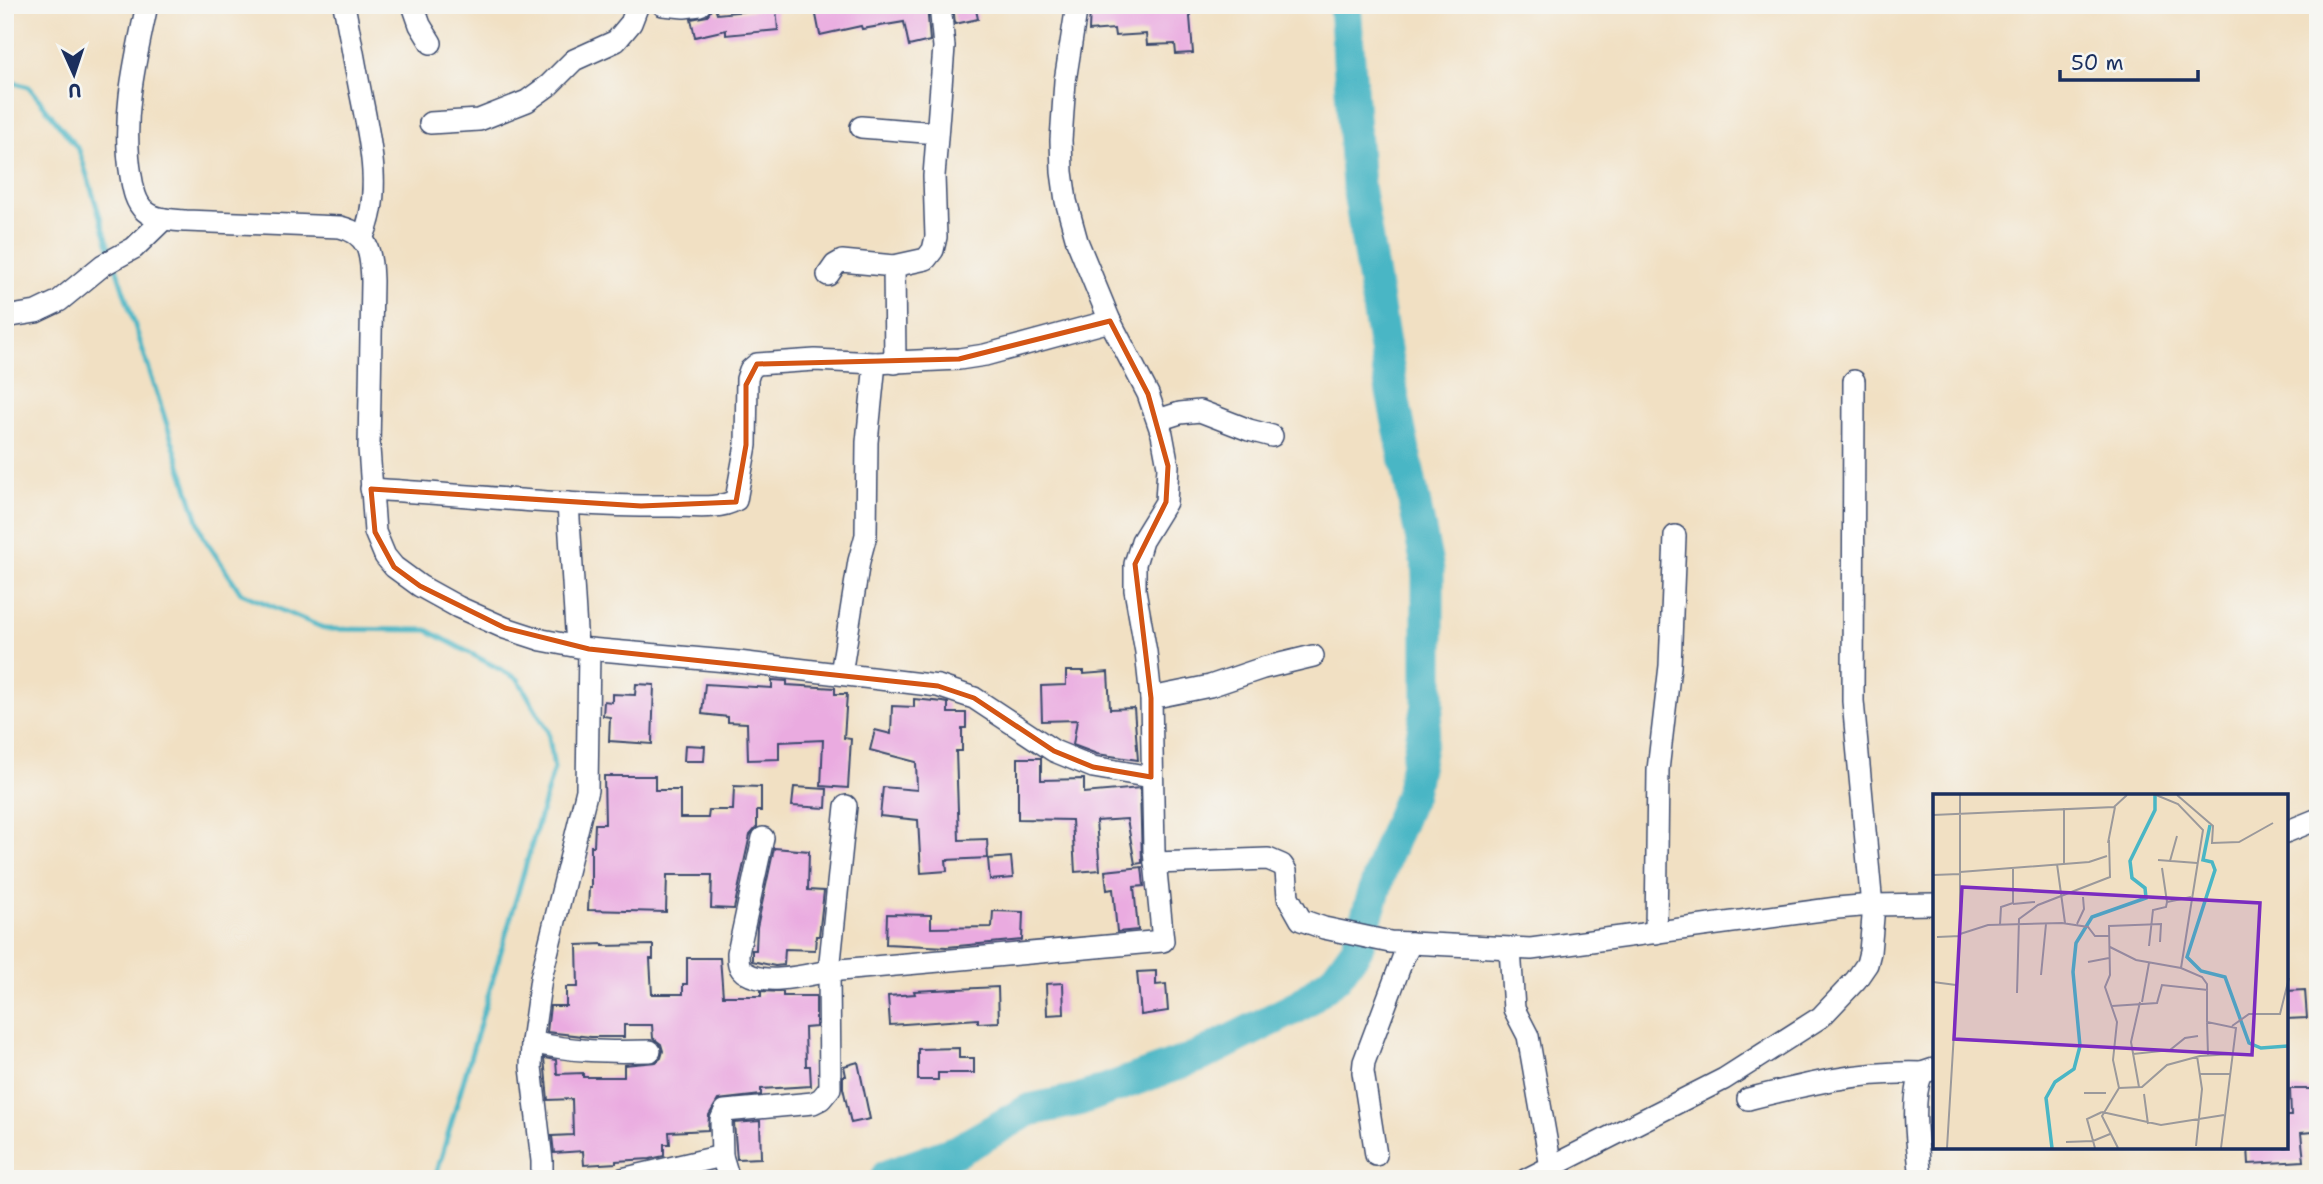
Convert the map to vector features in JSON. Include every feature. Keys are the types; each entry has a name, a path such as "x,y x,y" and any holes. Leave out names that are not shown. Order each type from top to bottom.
{"street":[{"path":"147,5 128,111 128,161 138,202 145,211 164,219 186,221 340,227 355,232 369,251 369,448 375,532 389,561 404,575 458,607 505,628 542,640 583,648 938,686 974,698 1054,751 1093,767 1151,776"},
{"path":"344,5 369,135 373,170 370,218 362,238"},
{"path":"413,5 420,25 431,43"},
{"path":"430,123 479,120 527,102 574,60 616,41 631,23 638,5"},
{"path":"663,5 684,8 700,5"},
{"path":"828,275 835,265 842,261 894,266 922,261 933,250 937,227 934,176 944,47 940,5"},
{"path":"763,838 738,946 739,965 744,972 760,977 778,979 829,971 1163,941 1155,863 1151,698 1135,590 1135,564 1142,541 1166,502 1168,466 1158,420 1148,394 1110,321 1077,242 1066,201 1061,140 1065,81 1077,5"},
{"path":"862,127 937,133"},
{"path":"5,317 20,316 47,308 103,265 134,248 164,219"},
{"path":"841,674 859,561 866,535 867,442 885,363 894,266"},
{"path":"371,489 641,506 730,503 736,499 743,468 746,445 746,385 748,374 754,366 815,360 933,362 985,355 1110,321"},
{"path":"1527,1179 1552,1173 1724,1079 1821,1017 1867,964 1872,905 1853,701 1854,381"},
{"path":"1158,420 1180,413 1200,411 1272,436"},
{"path":"542,1179 531,1067 532,1042 541,978 587,790 583,648 568,503"},
{"path":"1656,933 1658,770 1670,666 1675,536"},
{"path":"1151,698 1210,686 1264,668 1313,656"},
{"path":"729,1179 722,1156 721,1120 725,1111 813,1103 821,1099 830,1088 829,971 846,806"},
{"path":"2288,831 2318,820"},
{"path":"1155,863 1268,859 1282,865 1286,871 1288,897 1301,920 1324,928 1401,942 1510,949 1531,949 1872,905 1933,904"},
{"path":"1376,1155 1363,1072 1364,1062 1403,958 1401,942"},
{"path":"1510,949 1514,1009 1528,1036 1552,1173"},
{"path":"532,1042 589,1051 650,1051"},
{"path":"1748,1099 1838,1077 1928,1071"},
{"path":"1921,1179 1918,1082 1928,1071"},
{"path":"622,1179 722,1156"}],"highlighted area":[{"path":"1110,321 1148,394 1168,466 1166,502 1135,564 1151,698 1151,777 1093,767 1054,751 974,698 938,686 589,649 505,628 420,586 394,567 375,532 371,489 641,506 736,502 746,445 746,385 757,364 959,359"}],"building":[{"path":"814,5 927,5 930,41 909,46 904,22 862,29 861,26 820,35"},
{"path":"953,5 975,5 978,19 955,24"},
{"path":"1090,5 1189,5 1193,53 1176,54 1175,44 1147,45 1146,34 1115,36 1114,29 1089,31"},
{"path":"712,8 715,8 717,14 776,8 778,30 726,35 726,30 695,37 691,19 707,16"},
{"path":"1066,671 1084,671 1084,674 1108,672 1110,709 1134,708 1138,760 1097,754 1073,745 1077,720 1042,721 1041,686 1066,685"},
{"path":"772,680 787,681 787,685 835,688 835,694 847,694 844,738 851,739 848,788 821,786 823,740 779,742 779,759 748,760 747,723 728,722 728,717 702,714 705,684 772,688"},
{"path":"636,684 654,685 652,744 609,741 610,717 603,716 604,701 612,702 612,694 635,695"},
{"path":"914,699 948,703 948,713 966,713 966,728 962,728 962,751 956,751 959,840 987,839 988,858 946,860 947,871 921,873 918,820 880,816 883,787 917,790 916,762 870,750 875,730 891,734 892,706 914,707"},
{"path":"685,745 705,746 704,761 684,761"},
{"path":"1018,758 1041,758 1041,780 1084,779 1084,793 1140,788 1142,863 1135,864 1127,819 1096,821 1100,870 1075,872 1072,820 1018,819"},
{"path":"604,776 655,776 655,790 680,790 680,818 708,818 709,810 733,810 734,786 761,787 761,811 757,811 757,827 750,835 734,909 711,908 712,875 667,875 666,912 588,910 591,846 594,846 595,824 605,824"},
{"path":"794,787 827,789 826,808 792,806"},
{"path":"774,848 809,851 808,890 824,891 815,950 785,949 784,965 775,966 752,961 752,950 756,950 757,927"},
{"path":"1011,857 1013,878 990,880 988,859"},
{"path":"1142,867 1144,886 1134,887 1138,930 1117,932 1113,889 1107,890 1105,871"},
{"path":"993,911 1023,912 1022,940 947,947 886,944 887,914 931,915 931,928 992,927"},
{"path":"577,945 653,945 653,959 650,959 652,994 683,994 683,984 687,984 687,958 720,958 723,996 761,996 761,991 783,992 783,996 816,996 816,1027 805,1028 806,1066 810,1066 811,1086 761,1089 761,1095 718,1100 709,1115 708,1130 669,1132 670,1144 664,1144 664,1156 584,1165 583,1151 554,1153 552,1136 573,1135 572,1099 548,1100 544,1058 556,1060 557,1074 583,1073 583,1077 624,1077 624,1065 656,1062 663,1051 661,1044 653,1038 652,1025 624,1025 624,1037 591,1037 547,1032 550,1006 566,1006 566,987 578,987"},
{"path":"1156,971 1156,985 1166,984 1168,1011 1141,1015 1137,972"},
{"path":"1063,983 1064,1014 1047,1015 1046,984"},
{"path":"998,987 999,1022 978,1023 978,1019 890,1025 888,996 915,994 914,991"},
{"path":"2305,990 2307,1018 2288,1019 2288,991"},
{"path":"959,1048 959,1058 974,1058 974,1073 938,1073 938,1080 918,1080 918,1049"},
{"path":"858,1062 870,1119 851,1123 843,1088 843,1076 846,1076 844,1066"},
{"path":"2290,1089 2314,1089 2313,1132 2301,1133 2304,1161 2249,1164 2248,1149 2288,1149 2288,1116 2291,1116"},
{"path":"760,1121 761,1158 737,1159 734,1123"}],"waterway":[{"path":"886,1179 887,1176 959,1150 1029,1110 1078,1100 1200,1056 1299,1006 1336,977 1357,948 1385,857 1411,794 1428,705 1428,570 1392,392 1358,186 1345,5"},
{"path":"5,80 29,87 79,150 112,255"},
{"path":"115,264 203,536 241,593 326,629 427,630 518,679 548,731 554,768 435,1179"}]}
